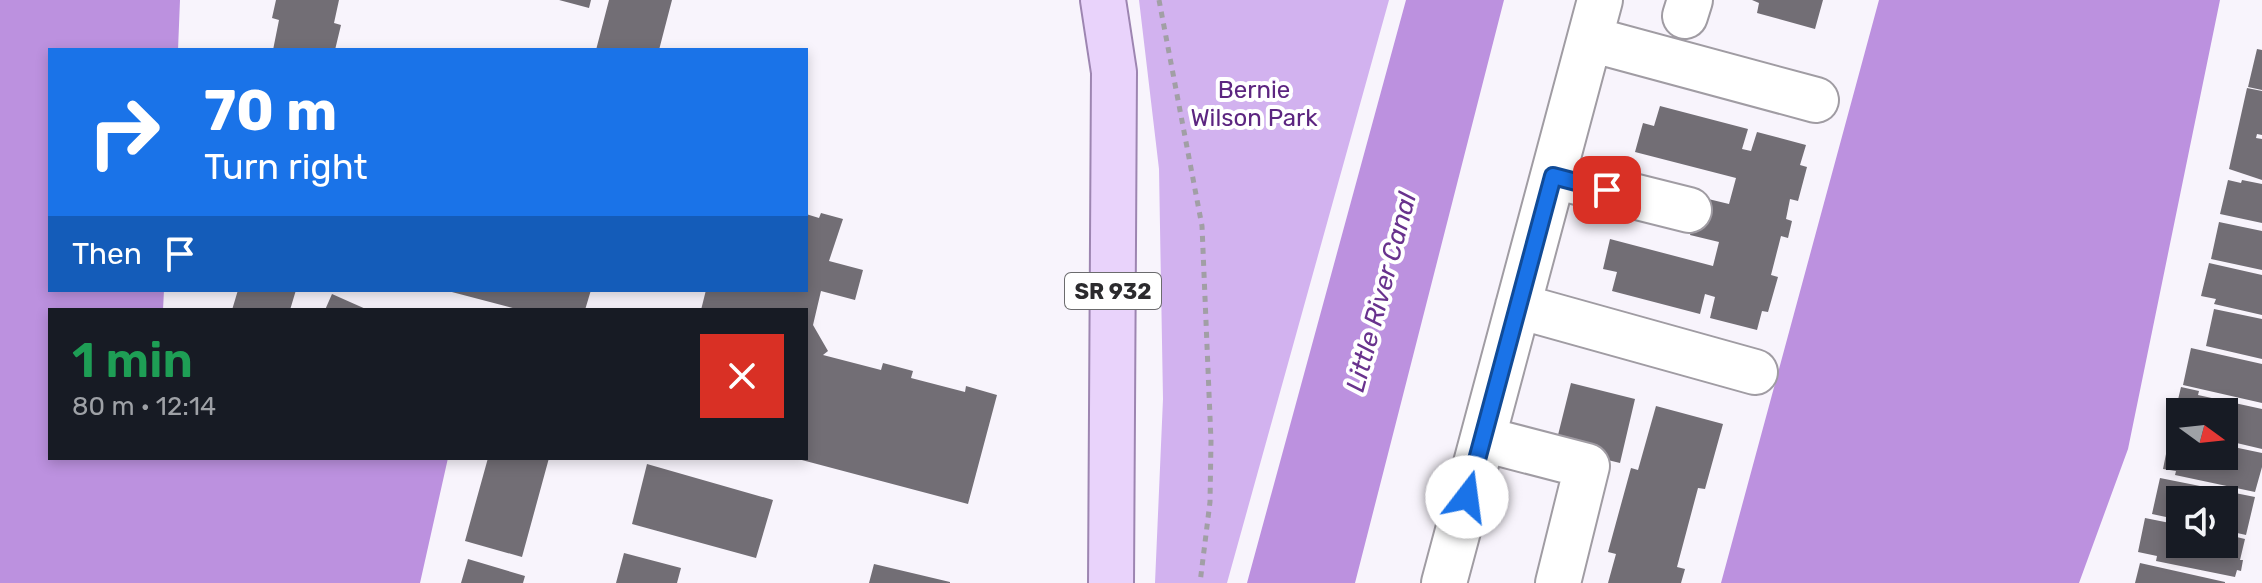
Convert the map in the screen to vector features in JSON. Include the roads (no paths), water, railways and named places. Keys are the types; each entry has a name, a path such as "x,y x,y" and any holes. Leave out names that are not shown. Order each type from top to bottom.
{"main road":[{"name":"SR 932","path":"1103,0 1114,72 1111,583"}],"street":[{"path":"1444,583 1595,19 1816,100"},
{"path":"1553,176 1689,210"},
{"path":"1518,306 1755,372"},
{"path":"1483,439 1587,466 1558,583"}],"water":[{"path":"0,0 180,0 178,48 48,48 48,292 164,292 163,308 48,308 48,460 448,460 420,583 0,583"},
{"name":"Little River Canal","path":"1406,0 1504,0 1355,583 1247,583"},
{"path":"1879,0 2220,0 2128,449 2079,583 1721,583"}],"park label":[{"name":"Bernie Wilson Park","path":"1254,104"}]}
